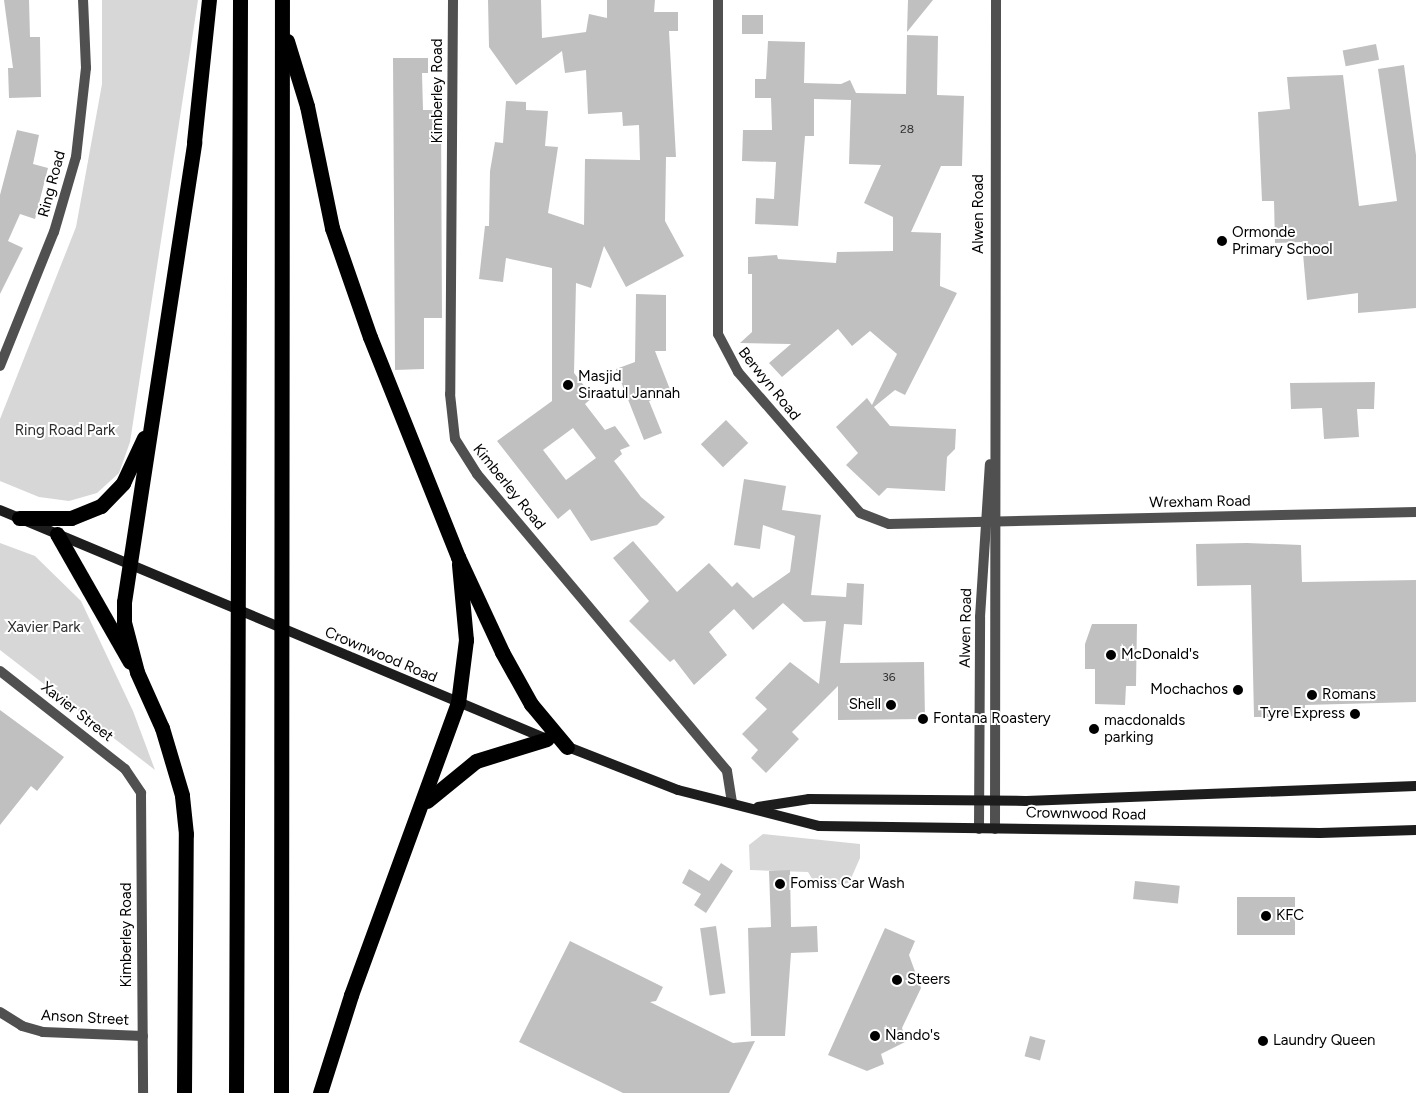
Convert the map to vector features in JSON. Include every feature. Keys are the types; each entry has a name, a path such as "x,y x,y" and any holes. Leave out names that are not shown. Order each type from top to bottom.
{"highway":[{"path":"136,672 124,622 129,566 154,412 195,133 209,0"},
{"path":"236,1093 240,0"},
{"path":"281,1093 282,0"},
{"path":"282,25 307,106 332,228 348,279 458,557 516,681 567,747"},
{"path":"19,518 71,518 101,506 124,484 154,412"},
{"path":"58,534 136,672 162,728 182,795 186,834 184,1093"},
{"path":"320,1093 350,995 424,804 458,703 466,640 458,557"},
{"path":"424,804 476,761 547,739"}],"main road":[{"name":"Crownwood Road","path":"0,510 186,591 547,739 678,790 758,807 819,826 979,829 1416,830"},
{"name":"Crownwood Road","path":"758,807 810,800 997,801 1416,786"}],"street":[{"name":"Ring Road","path":"0,366 54,232 76,157 86,76 83,0"},
{"name":"Kimberley Road","path":"454,0 450,394 455,439 478,474 728,771 732,803"},
{"name":"Berwyn Road","path":"718,0 716,317 724,352 864,516 889,524 985,520"},
{"name":"Alwen Road","path":"996,0 994,428 999,519 996,829"},
{"name":"Alwen Road","path":"979,829 985,520 994,428"},
{"name":"Wrexham Road","path":"985,520 1416,512"},
{"name":"Xavier Street","path":"0,671 134,779"},
{"name":"Kimberley Road","path":"134,779 142,803 143,1093"},
{"name":"Anson Street","path":"0,1012 22,1026 43,1032 143,1036"}],"green space":[{"name":"Ring Road Park","path":"102,0 198,0 130,442 119,473 97,493 69,501 39,497 0,481 0,419 76,227 102,84"},
{"name":"Xavier Park","path":"0,543 35,556 81,601 133,711 155,770 0,650"},
{"path":"763,834 860,844 860,858 849,883 817,887 808,872 750,870 749,845"}],"building":[{"path":"4,0 29,0 30,37 40,37 41,97 9,98 8,68 13,68"},
{"path":"488,0 541,0 542,38 586,32 589,14 607,18 607,0 655,0 654,12 678,12 678,31 669,31 676,157 666,157 665,221 684,256 626,287 604,246 591,288 576,283 574,373 593,397 585,404 605,430 615,426 630,446 620,450 622,454 614,461 641,497 665,517 657,525 591,541 570,509 558,519 497,441 552,401 552,268 506,258 503,282 479,279 485,226 489,226 490,171 495,142 503,143 506,101 526,102 526,110 548,111 545,146 558,147 548,213 584,225 585,159 640,160 639,125 623,126 622,112 588,114 586,70 565,73 562,51 516,85 489,47","holes":["573,428 596,458 566,480 543,450"]},
{"path":"908,0 933,0 907,32"},
{"path":"742,15 763,15 763,34 742,34"},
{"path":"907,35 938,36 937,95 964,96 962,166 941,166 911,232 941,233 940,286 957,293 905,395 895,390 874,407 890,426 956,429 955,449 947,457 945,491 887,488 879,496 846,465 858,453 836,427 867,398 872,405 897,354 870,331 852,346 838,329 782,377 769,363 791,344 740,343 752,332 752,274 748,274 748,257 777,255 778,259 836,263 837,252 893,251 893,217 864,203 881,165 849,164 851,100 814,99 814,136 805,136 798,226 755,224 756,198 774,199 776,162 742,161 743,130 772,130 771,98 755,98 755,79 766,79 768,41 805,42 804,83 841,84 850,80 856,93 906,94"},
{"path":"1376,44 1379,60 1346,66 1343,50"},
{"path":"393,58 428,58 428,73 422,73 423,110 441,110 442,318 424,318 424,369 395,370"},
{"path":"1404,65 1416,155 1416,308 1358,313 1358,293 1307,300 1302,242 1275,243 1274,201 1262,201 1258,112 1290,109 1287,77 1343,75 1359,206 1397,201 1378,69"},
{"path":"17,130 39,135 33,164 48,168 35,219 20,214 8,241 23,248 0,294 0,195"},
{"path":"636,294 666,295 666,351 655,351 671,392 649,401 662,433 644,440 616,369 635,362"},
{"path":"1375,382 1374,409 1357,409 1359,437 1324,439 1322,408 1291,409 1290,383"},
{"path":"726,420 748,443 723,467 701,444"},
{"path":"744,479 786,486 782,510 821,515 811,595 846,597 847,583 864,584 862,625 844,624 840,663 924,662 925,719 838,720 838,686 792,732 799,739 766,773 751,758 758,750 742,734 767,709 755,698 790,662 819,684 826,621 804,622 783,603 753,630 734,609 709,632 727,655 694,685 674,659 670,662 629,621 649,601 613,558 633,541 677,592 709,563 732,587 737,582 753,598 790,572 795,536 763,525 760,549 734,545"},
{"path":"1196,544 1301,545 1302,582 1416,580 1416,702 1305,705 1305,716 1254,717 1251,585 1197,586"},
{"name":"McDonald's","path":"1092,624 1137,624 1136,686 1126,686 1125,705 1095,704 1095,669 1085,669 1085,644"},
{"path":"0,710 64,757 37,791 31,786 0,825"},
{"path":"721,863 733,871 706,913 694,905 701,894 682,883 689,869 709,881"},
{"path":"790,870 791,927 817,926 818,952 791,953 785,1036 751,1036 748,928 771,927 769,871"},
{"path":"1135,881 1180,886 1178,904 1133,899"},
{"name":"KFC","path":"1237,897 1295,897 1295,935 1237,935"},
{"path":"716,926 725,993 710,996 700,928"},
{"path":"885,928 915,941 909,955 921,988 902,1028 907,1041 881,1054 884,1064 867,1071 828,1055"},
{"path":"570,941 663,987 656,1001 650,1002 733,1043 755,1041 729,1093 623,1093 519,1042"},
{"path":"1030,1036 1045,1040 1040,1060 1025,1056"}],"place":[{"name":"Ormonde Primary School","path":"1222,241"},
{"name":"Masjid Siraatul Jannah","path":"568,385"},
{"name":"McDonald's","path":"1111,655"},
{"name":"Mochachos","path":"1238,690"},
{"name":"Romans","path":"1312,695"},
{"name":"Shell","path":"891,705"},
{"name":"Tyre Express","path":"1355,714"},
{"name":"Fontana Roastery","path":"923,719"},
{"name":"macdonalds parking","path":"1094,729"},
{"name":"Fomiss Car Wash","path":"780,884"},
{"name":"KFC","path":"1266,916"},
{"name":"Steers","path":"897,980"},
{"name":"Nando's","path":"875,1036"},
{"name":"Laundry Queen","path":"1263,1041"}]}
